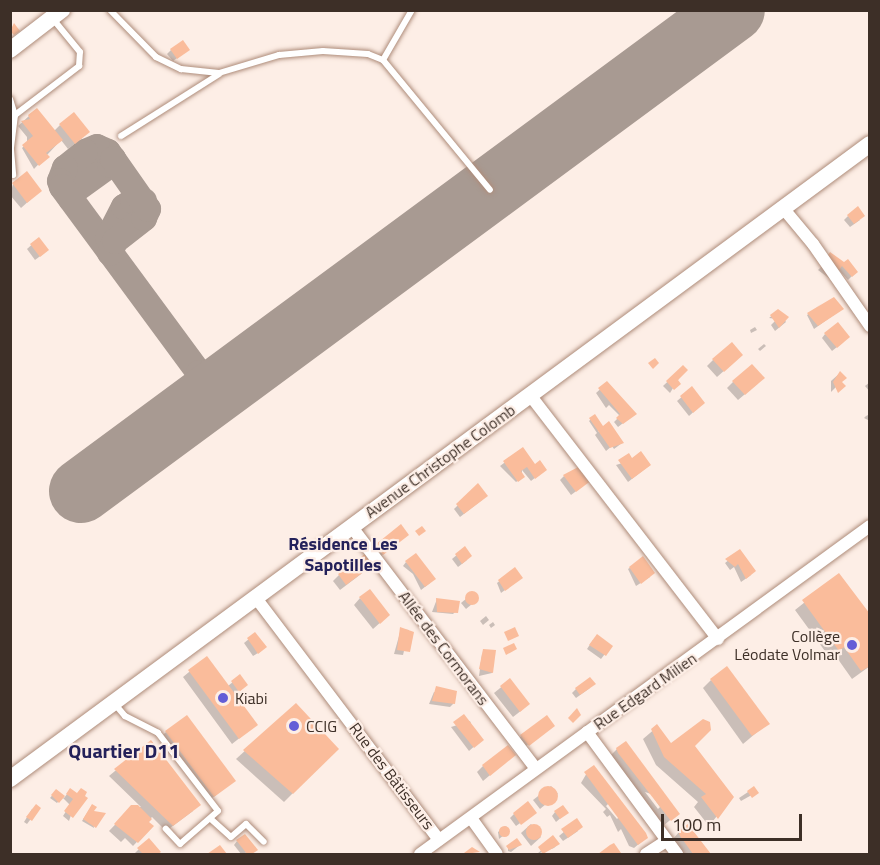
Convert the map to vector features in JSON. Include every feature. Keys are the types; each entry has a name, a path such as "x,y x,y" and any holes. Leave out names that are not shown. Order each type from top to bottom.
{"street":[{"path":"10,50 57,14"},
{"name":"Avenue Christophe Colomb","path":"10,779 870,144"},
{"path":"783,208 813,244 870,326"},
{"path":"530,395 718,639"},
{"name":"Allée des Cormorans","path":"351,526 536,770"},
{"name":"Rue Edgard Milien","path":"420,855 870,526"},
{"name":"Rue des Bâtisseurs","path":"256,598 439,840"},
{"path":"587,732 676,855"},
{"path":"471,818 497,855"},
{"path":"646,855 666,841"}],"lane":[{"path":"110,10 156,57 181,69 219,74"},
{"path":"383,60 412,10"},
{"path":"15,116 79,66 80,52 57,14"},
{"path":"121,136 219,74 279,55 323,51 368,54 383,60 490,190"},
{"path":"10,99 15,116 11,150 13,175"},
{"path":"114,702 125,716 158,733 218,812 212,820 180,844 166,830"},
{"path":"212,820 231,837 246,824 264,842"}],"building":[{"path":"14,23 20,31 14,35 10,31"},
{"path":"183,40 190,50 177,59 170,49"},
{"path":"37,108 63,140 46,153 50,157 39,166 22,145 33,136 21,121 30,119 28,115"},
{"path":"74,112 90,132 75,144 59,124"},
{"path":"27,171 42,191 27,203 12,183"},
{"path":"858,206 865,216 854,224 847,215"},
{"path":"39,237 49,250 40,257 30,244"},
{"path":"830,252 844,262 848,259 858,272 852,277 842,266 835,276 820,266"},
{"path":"834,297 844,309 818,326 807,313"},
{"path":"778,309 789,317 779,328 770,315"},
{"path":"838,322 850,337 837,348 824,333"},
{"path":"732,342 743,355 724,372 712,359"},
{"path":"655,358 659,363 653,369 648,363"},
{"path":"752,364 765,378 745,395 732,381"},
{"path":"683,365 688,370 678,380 681,384 674,390 666,381"},
{"path":"840,371 847,378 842,382 846,386 838,393 833,382"},
{"path":"607,381 637,414 623,424 616,418 620,414 598,388"},
{"path":"692,386 705,403 693,413 680,396"},
{"path":"595,414 603,426 609,421 624,443 610,448 589,418"},
{"path":"523,447 535,464 540,460 547,470 535,479 527,467 521,471 525,477 518,482 503,461"},
{"path":"641,451 651,465 632,479 618,460 629,453 632,458"},
{"path":"582,465 592,480 576,492 563,475"},
{"path":"478,483 488,496 464,514 456,504"},
{"path":"401,524 409,535 383,555 375,545"},
{"path":"422,526 426,531 419,536 415,531"},
{"path":"465,546 472,556 462,564 455,554"},
{"path":"740,549 756,571 746,579 738,564 735,567 725,559"},
{"path":"416,553 436,579 425,587 405,561"},
{"path":"365,554 373,565 346,585 338,574"},
{"path":"643,556 655,573 641,584 629,567"},
{"path":"515,567 523,578 505,591 498,580"},
{"name":"Collège Léodate Volmar","path":"839,573 870,614 870,666 861,671 844,647 839,651 802,600"},
{"path":"370,589 390,615 380,624 359,597"},
{"path":"472,591 477,593 479,598 477,603 472,605 467,603 465,598 467,593"},
{"path":"436,598 460,601 458,613 437,612"},
{"path":"400,627 414,632 410,652 397,650"},
{"path":"515,627 519,636 508,641 504,632"},
{"path":"255,632 267,647 258,654 247,638"},
{"path":"597,634 613,646 606,656 589,645"},
{"path":"514,643 517,649 506,655 503,648"},
{"path":"483,649 496,650 493,673 479,669"},
{"path":"207,656 258,725 239,739 188,670"},
{"path":"727,666 770,724 752,736 710,679"},
{"path":"240,674 248,685 239,692 231,681"},
{"path":"590,677 596,684 580,695 575,688"},
{"path":"510,678 530,704 520,712 500,686"},
{"path":"436,686 457,691 455,704 432,701"},
{"name":"CCIG","path":"296,703 339,749 293,794 243,750"},
{"path":"577,708 581,715 573,723 568,718"},
{"path":"464,714 484,740 474,748 453,722"},
{"path":"187,715 236,781 214,797 165,731"},
{"path":"547,715 555,726 529,746 520,735"},
{"path":"703,719 710,722 711,730 695,746 734,797 718,819 701,797 706,794 664,757 651,729 657,724 671,743"},
{"path":"151,740 201,805 173,826 114,769"},
{"path":"626,741 680,814 671,821 618,753 616,748"},
{"path":"508,745 516,755 490,776 482,765"},
{"path":"594,765 646,833 648,838 638,845 584,772"},
{"path":"548,786 555,789 558,796 555,803 548,806 541,803 538,796 541,789"},
{"path":"754,786 759,793 752,798 747,791"},
{"path":"70,788 77,793 81,788 87,792 85,796 88,798 73,818 64,811 73,799 66,794"},
{"path":"56,789 65,796 59,803 51,795"},
{"path":"528,801 537,813 521,825 513,813"},
{"path":"36,804 41,808 32,821 26,817"},
{"path":"92,804 97,807 94,811 106,813 96,828 83,819"},
{"path":"131,805 138,805 152,819 149,822 154,826 138,843 114,824"},
{"path":"563,805 569,813 560,819 554,811"},
{"path":"577,818 583,827 568,838 561,829"},
{"path":"531,824 537,824 542,832 540,838 531,840 526,835 526,829"},
{"path":"688,824 711,854 693,854 678,831"},
{"path":"504,825 510,831 504,837 498,831"},
{"path":"245,834 258,850 252,854 247,854 236,840"},
{"path":"553,835 560,844 543,854 538,847"},
{"path":"149,838 161,852 143,854 137,848"},
{"path":"517,838 522,845 509,850 506,846"},
{"path":"614,843 621,853 598,854 610,845"},
{"path":"220,845 227,854 207,854"},
{"path":"472,847 480,852 464,853"}],"taxiway":[{"path":"71,199 74,191 110,165 113,159 108,152 97,147 85,152 65,168 60,181 62,187 199,373 202,391 186,413"},
{"path":"110,253 115,241 144,218 148,209 113,159"},
{"path":"108,238 124,207 133,201 144,201"},
{"path":"199,373 218,380 236,377"},
{"path":"81,491 74,484 80,474 114,467"}],"runway":[{"path":"81,491 733,10"}],"place":[{"name":"Collège Léodate Volmar","path":"852,645"},
{"name":"Kiabi","path":"223,698"},
{"name":"CCIG","path":"294,726"}],"district":[{"name":"Résidence Les Sapotilles","path":"343,555"},
{"name":"Quartier D11","path":"124,750"}]}
